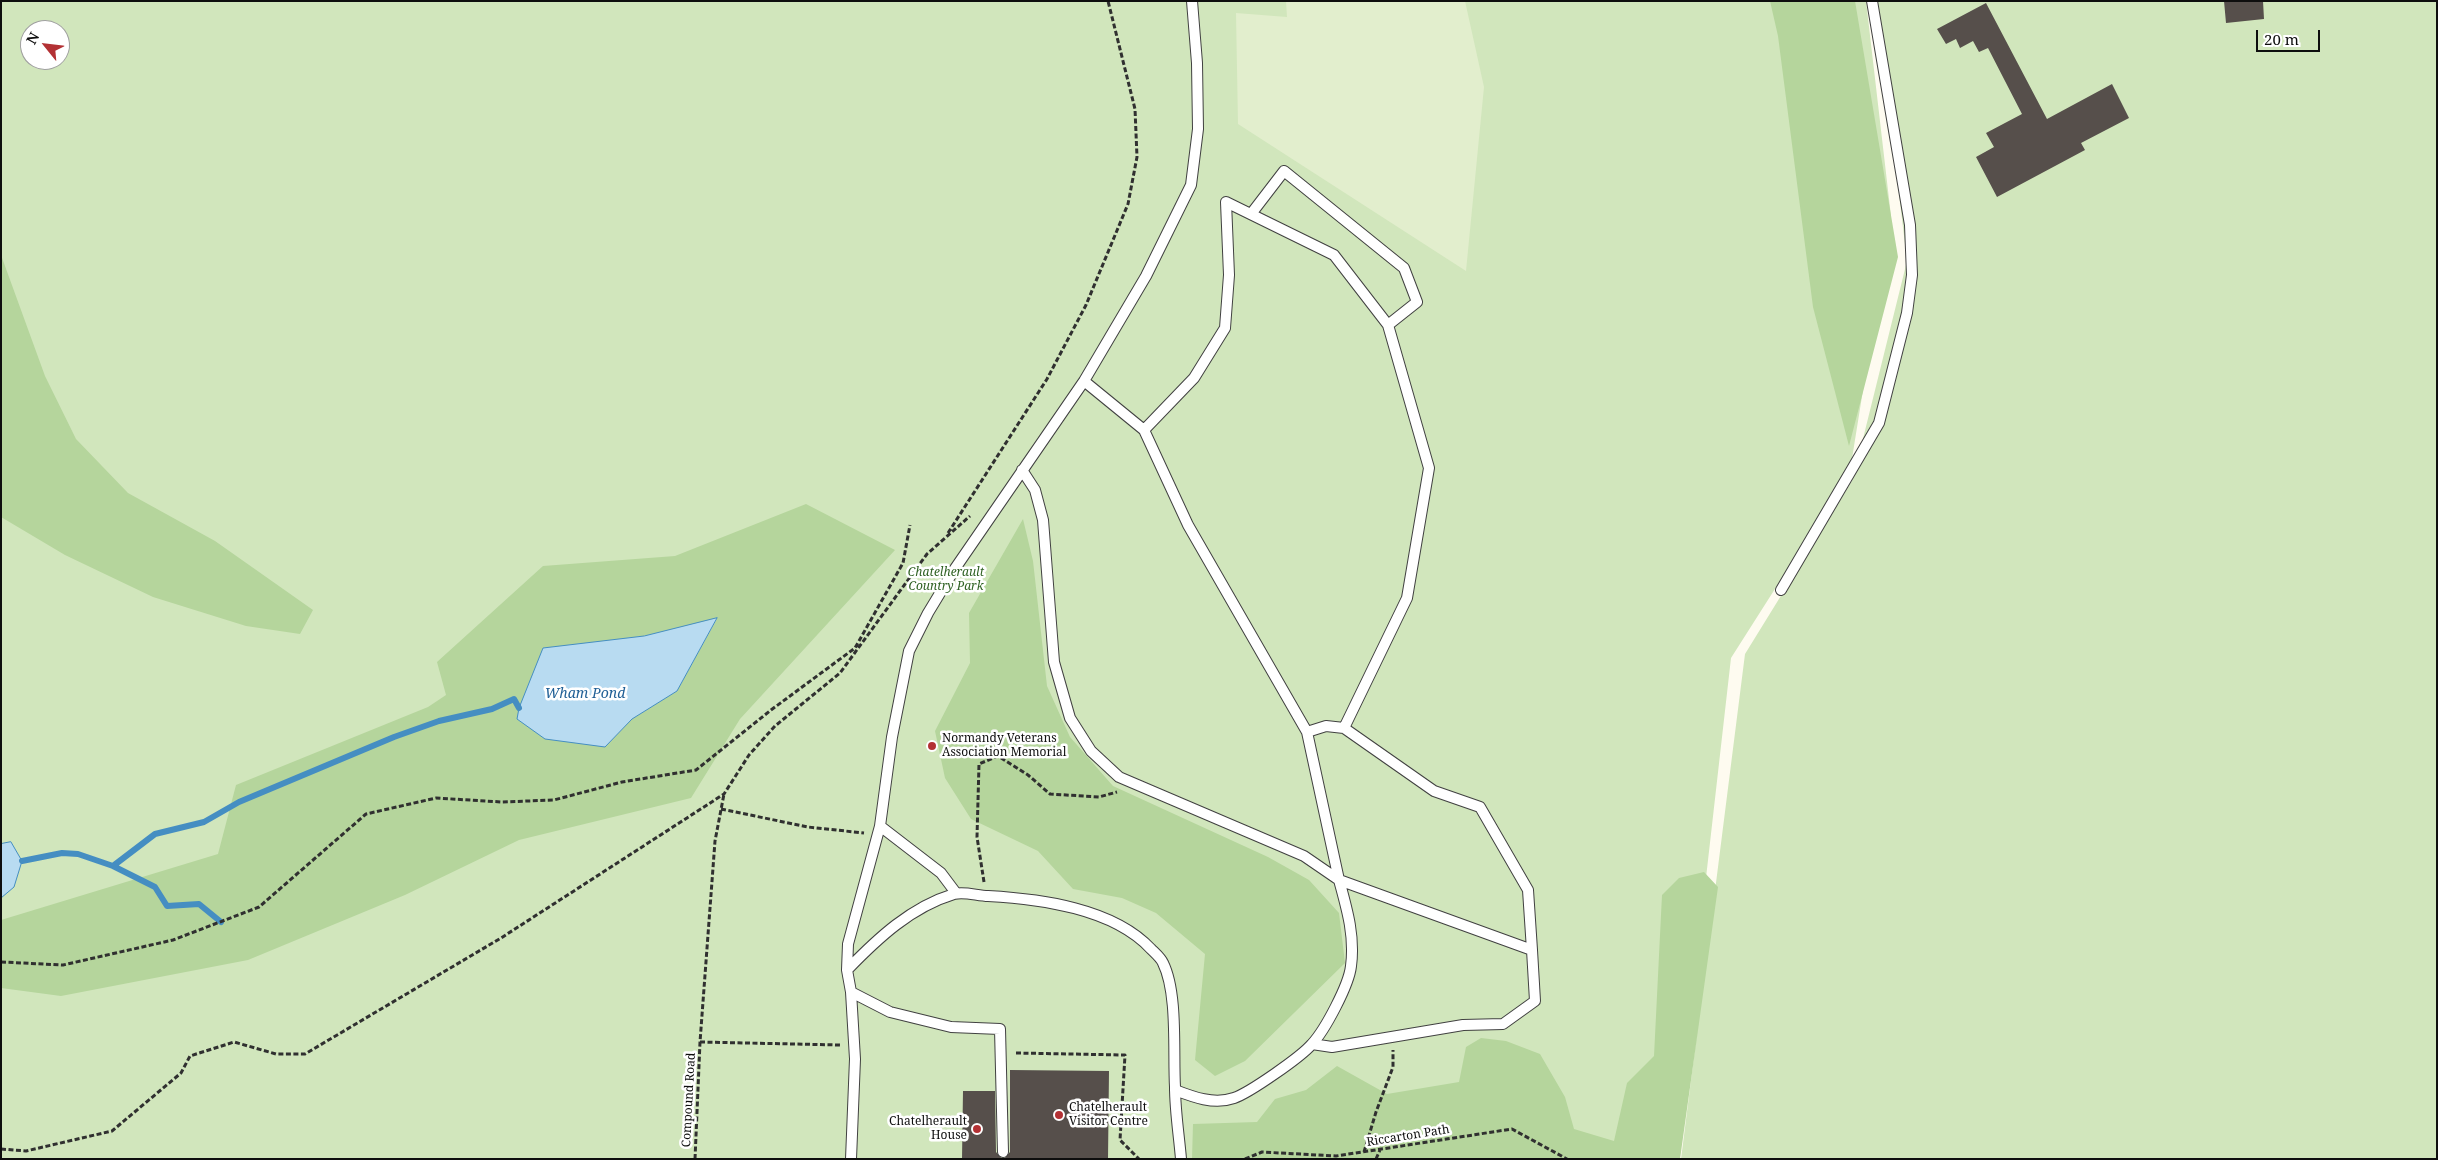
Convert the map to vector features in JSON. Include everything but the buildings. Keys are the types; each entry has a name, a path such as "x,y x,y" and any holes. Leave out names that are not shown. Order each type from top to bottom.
{"lane":[{"path":"851,1159 856,1060 851,992 847,970 848,944 880,826 892,736 910,651 928,613 954,570 1084,381 1146,276 1191,185 1198,129 1197,63 1192,1"},
{"path":"1781,590 1879,423 1907,313 1912,274 1910,225 1872,1"},
{"path":"1251,214 1284,171 1292,177 1404,268 1417,302 1388,325"},
{"path":"1144,430 1194,378 1225,328 1229,275 1226,202 1334,255 1388,325 1430,468 1407,598 1344,728"},
{"path":"1084,381 1144,430 1188,526 1307,732 1339,880 1352,930 1351,968 1335,1008 1312,1044 1281,1069 1233,1098 1201,1100 1175,1090"},
{"path":"1022,470 1035,490 1043,520 1054,662 1070,718 1091,751 1119,777 1304,856 1339,880 1532,950"},
{"path":"1307,732 1326,726 1344,728 1434,791 1480,807 1528,890 1535,1001 1502,1024 1463,1026 1332,1047 1312,1044"},
{"path":"880,826 941,873 956,893"},
{"path":"847,970 881,935 912,913 956,893 1039,901 1072,908 1095,915 1127,930 1146,944 1163,961 1171,986 1175,1090 1181,1159"},
{"path":"851,992 890,1012 950,1028 1000,1029 1003,1152"}],"path":[{"path":"1,1150 26,1151 112,1131 181,1073 190,1056 234,1042 276,1054 305,1054 501,938 724,794 749,755 775,726 840,673 926,554 945,538 1047,379 1086,304 1128,204 1137,156 1135,109 1108,1"},
{"path":"1,962 63,965 173,940 259,907 366,814 436,798 502,802 554,800 622,782 696,770 771,710 856,648 903,563 910,525"},
{"path":"986,896 977,837 979,764 998,756 1028,775 1050,794 1099,797 1139,787"},
{"name":"Compound Road","path":"695,1159 700,1042 715,841 724,794"},
{"path":"721,809 808,826 870,834"},
{"path":"1364,1152 1376,1112 1393,1067 1393,1037"},
{"path":"700,1042 829,1045"},
{"path":"1001,1052 1125,1055 1120,1140 1139,1159"},
{"name":"Riccarton Path","path":"1245,1159 1262,1152 1336,1156 1512,1129 1567,1159"},
{"path":"1376,1159 1380,1150"}],"green space":[{"name":"Chatelherault Country Park","path":"1,1 1866,1 1891,216 1850,471 1731,658 1674,1159 1,1159"},
{"path":"1286,1 1465,1 1484,87 1466,271 1238,124 1236,13 1287,17"},
{"path":"1770,1 1855,1 1898,257 1849,446 1813,307 1778,36"},
{"path":"1876,1 2437,1 2437,1159 1681,1159 1745,654 1853,479 1907,261"},
{"path":"1,255 45,376 76,439 128,493 215,541 313,610 300,634 246,626 153,597 65,555 1,517"},
{"path":"806,504 895,550 740,719 691,798 519,840 405,895 248,960 61,996 1,988 1,920 218,854 236,785 428,707 446,695 437,662 543,566 675,556","holes":["717,619 677,691 632,719 605,747 519,708 532,681 644,636"]},
{"path":"1023,519 1033,561 1047,686 1070,737 1113,786 1268,857 1309,880 1339,913 1345,963 1245,1061 1215,1076 1195,1060 1205,954 1156,913 1122,898 1073,889 1038,851 971,819 945,778 935,731 970,663 969,613"},
{"path":"1704,872 1718,887 1680,1159 1192,1159 1193,1124 1257,1122 1275,1099 1306,1090 1337,1066 1387,1094 1459,1082 1466,1047 1481,1038 1506,1041 1540,1054 1565,1097 1574,1129 1614,1141 1627,1083 1654,1056 1662,895 1679,878"}],"water":[{"name":"Wham Pond","path":"717,618 677,691 632,719 605,747 545,739 517,719 519,708 543,648 644,636"},
{"path":"11,842 22,861 14,887 1,898 1,844"}],"waterway":[{"path":"22,861 62,853 78,854 113,866 155,834 204,822 239,802 394,737 439,721 492,709 514,699 519,708"},
{"path":"113,866 155,887 167,906 199,904 221,922"}],"place":[{"name":"Normandy Veterans Association Memorial","path":"932,746"},
{"name":"Chatelherault Visitor Centre","path":"1059,1115"},
{"name":"Chatelherault House","path":"977,1129"}]}
